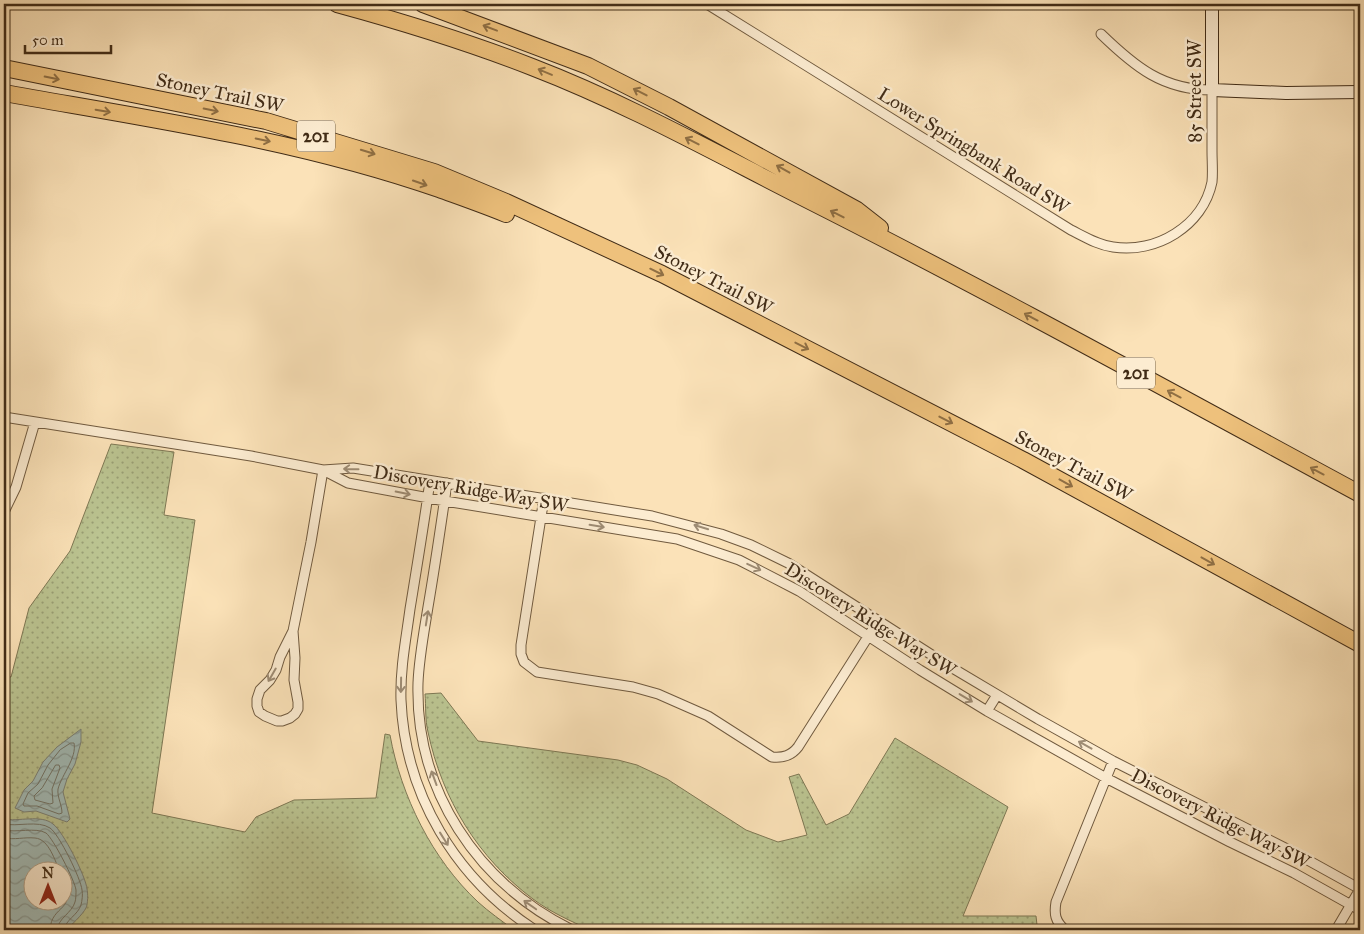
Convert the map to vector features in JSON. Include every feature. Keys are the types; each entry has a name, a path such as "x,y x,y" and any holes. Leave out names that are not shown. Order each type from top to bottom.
{"highway":[{"name":"201","path":"337,4 434,31 534,67 590,91 912,252 1360,494"},
{"path":"423,4 588,66 669,107 857,210 912,252"},
{"name":"Stoney Trail SW","path":"4,68 266,121 434,172 506,202 613,250 1023,460 1360,644"},
{"path":"4,93 208,129 291,146 393,173 492,208 577,246 613,250"}],"street":[{"name":"Lower Springbank Road SW","path":"707,4 1071,230 1101,244 1135,248 1167,239 1185,226 1197,212 1208,194 1212,178"},
{"name":"85 Street SW","path":"1212,4 1212,178"},
{"path":"1100,34 1126,58 1164,81 1182,88 1286,93 1360,92"},
{"name":"Discovery Ridge Way SW","path":"4,417 211,449 323,470 353,468 544,498 652,516 721,534 788,564 997,695 1113,761 1238,826 1295,853 1360,889"},
{"path":"4,512 16,487 35,422"},
{"path":"293,631 294,680 298,708 290,718 277,721 259,712 257,699 260,690 270,680 276,670 280,657 293,631 323,470"},
{"name":"Discovery Ridge Way SW","path":"323,470 348,483 648,534 677,540 739,560 780,580 987,711 1106,778 1294,873 1360,910"},
{"path":"430,481 402,660 401,699 404,734 418,786 433,822 455,856 488,894 518,919 535,930"},
{"path":"448,484 421,651 418,682 421,726 433,779 459,830 488,869 520,899 542,914 572,930"},
{"path":"544,498 521,645 521,654 524,662 537,672 633,687 658,694 708,716 766,754 772,757 779,757 789,755 798,747 878,621"},
{"path":"715,551 721,534"},
{"path":"987,711 997,695"},
{"path":"1065,930 1056,919 1054,910 1056,902 1113,761"},
{"path":"1230,842 1238,826"},
{"path":"1336,930 1360,889"}],"green space":[{"path":"111,444 174,452 164,515 195,520 152,813 245,832 256,817 294,800 376,798 385,734 390,735 402,781 421,825 433,846 461,885 482,906 514,930 4,930 4,676 11,677 29,608 70,551"},
{"path":"441,693 478,741 618,760 637,765 667,779 746,830 778,842 807,835 789,777 799,774 826,825 849,814 895,738 1008,807 963,916 1036,916 1037,925 1001,930 590,930 546,908 513,883 479,846 465,825 443,781 434,757 427,727 425,694"}],"water":[{"path":"81,729 81,742 75,764 63,792 70,819 67,822 36,811 24,812 15,808 24,790 33,781 43,762 57,747"},
{"path":"4,819 42,819 48,821 57,828 68,844 86,883 87,901 86,908 82,914 65,930 4,930"}]}
